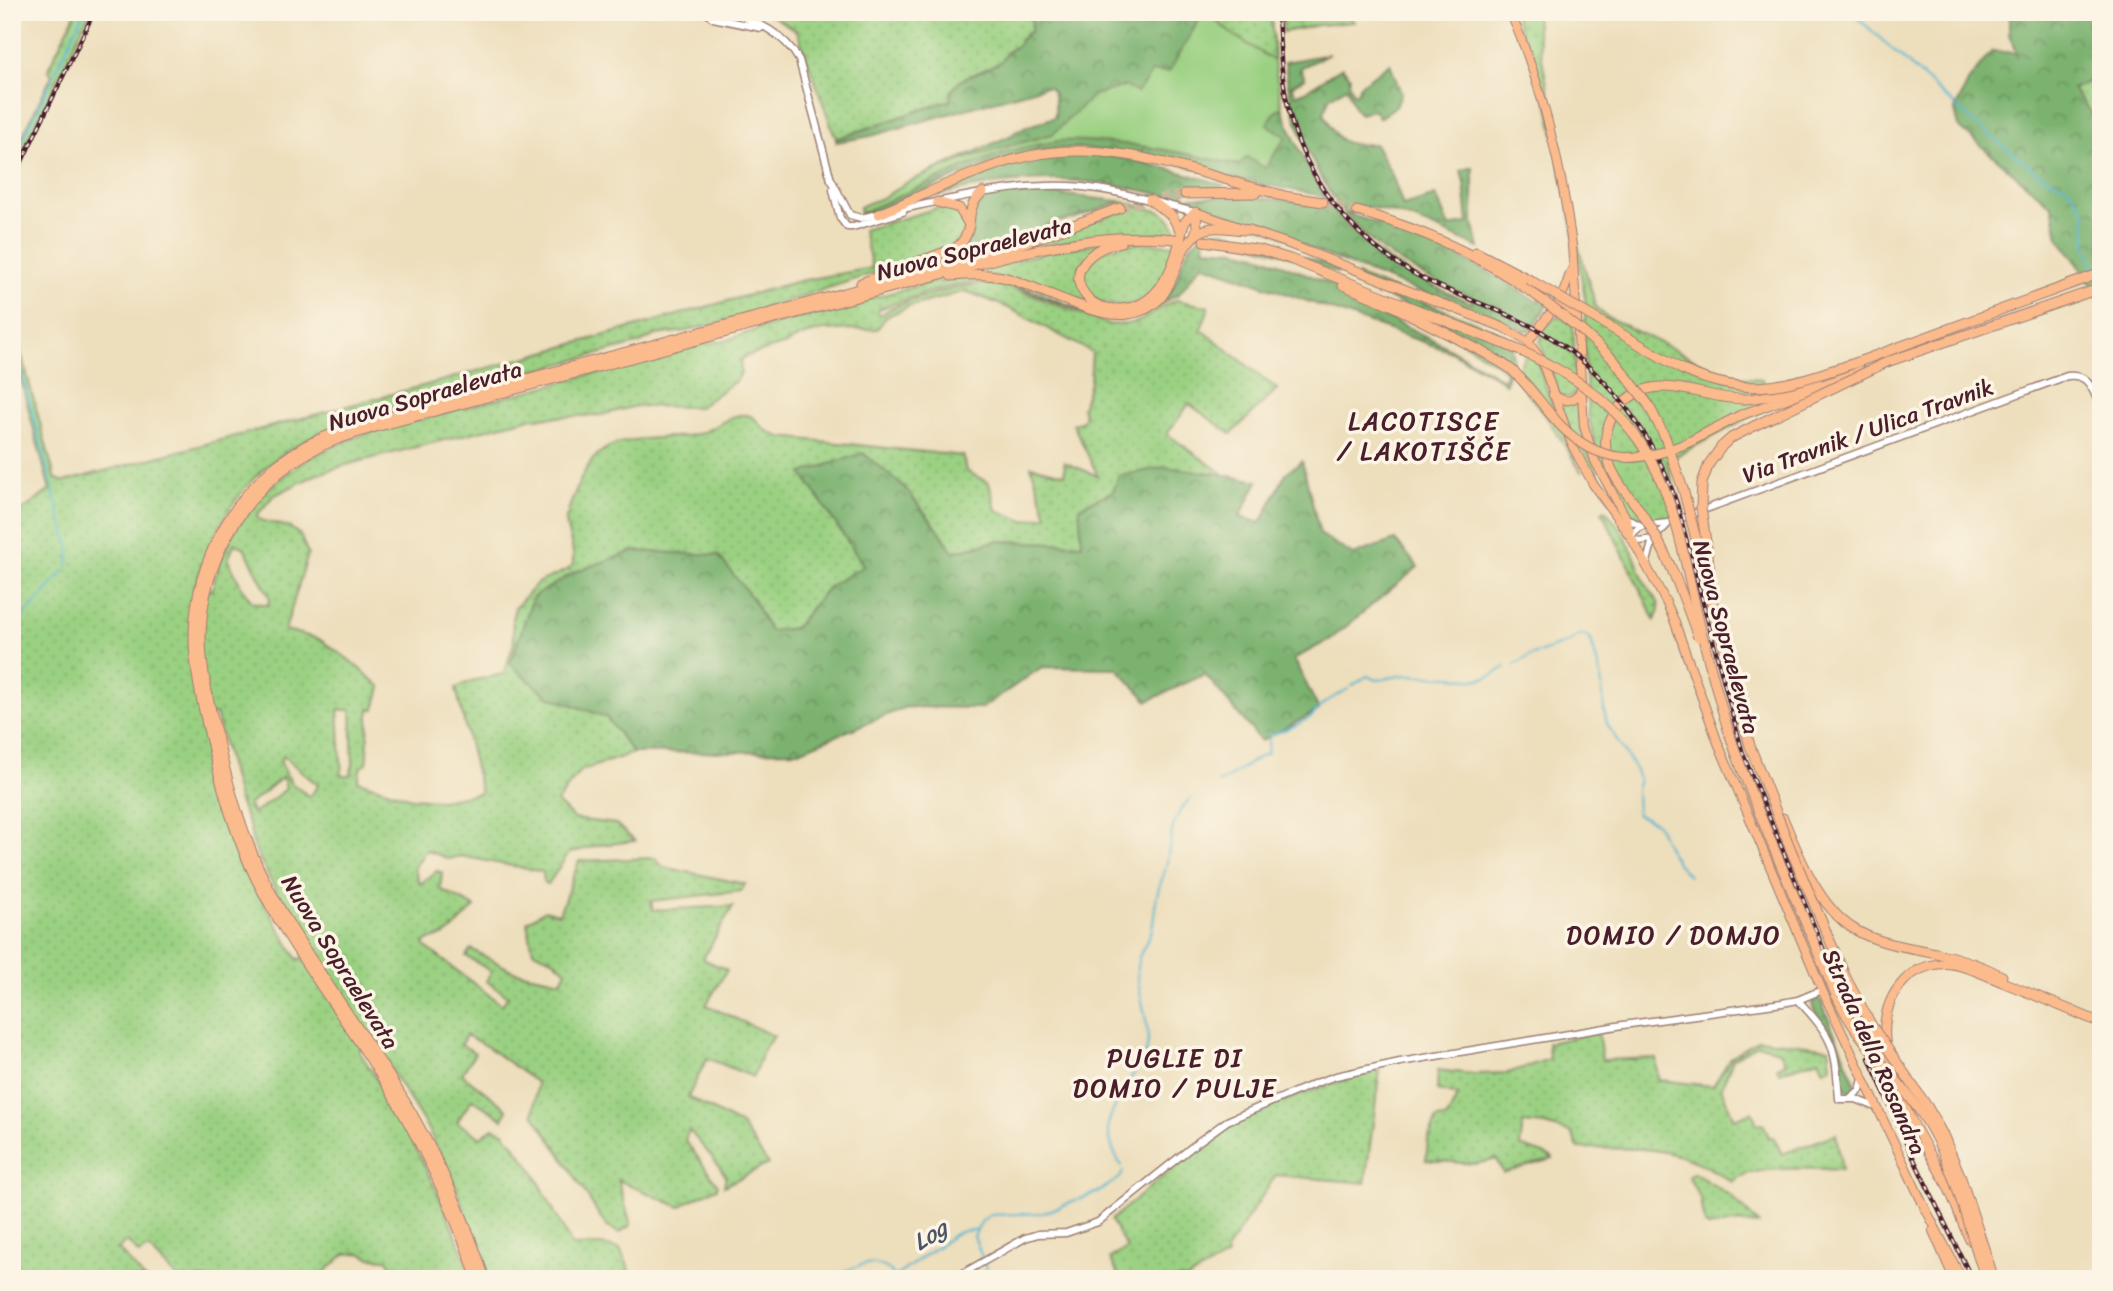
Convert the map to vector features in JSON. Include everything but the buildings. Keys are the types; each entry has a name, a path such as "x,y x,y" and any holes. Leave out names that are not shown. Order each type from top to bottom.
{"highway":[{"path":"879,214 998,164 1065,151 1124,154 1282,195"},
{"path":"753,318 848,288 956,248 965,239 972,205 983,192"},
{"path":"1185,194 1249,192 1323,202"},
{"path":"1150,201 1172,216 1178,235 1179,245 1164,284 1147,301 1118,309 1096,304 1086,296 1080,285 1080,274 1088,257 1113,243 1157,237"},
{"path":"937,202 959,208 969,226"},
{"name":"Nuova Sopraelevata","path":"485,1279 477,1272 452,1193 405,1102 306,955 271,892 248,843 208,715 195,655 195,618 213,547 226,523 257,483 305,446 386,416 1007,249 1120,208"},
{"name":"Nuova Sopraelevata","path":"1357,211 1416,230 1461,251 1498,270 1541,299 1613,359 1657,419 1675,462 1750,746 1791,850 1850,986 1872,1026 1927,1106 1944,1137 1960,1175 1994,1279"},
{"path":"1178,235 1185,220 1196,212"},
{"path":"1195,235 1196,212"},
{"path":"1381,218 1429,231 1477,252 1703,379 1747,388 1773,386 1852,364"},
{"path":"922,280 974,274 1001,277 1103,314 1125,315 1143,310 1164,294 1172,281 1185,245 1195,235 1217,227 1250,230"},
{"name":"Nuova Sopraelevata","path":"203,590 224,542 247,506 281,471 323,445 381,426 983,263 1061,245 1107,238 1178,235"},
{"name":"Nuova Sopraelevata","path":"1204,241 1261,250 1367,288 1529,354 1576,379 1614,411 1639,440 1651,459 1670,503 1721,705 1778,858 1831,985 1848,1017 1860,1036 1904,1088 1937,1140 1986,1279"},
{"path":"1261,250 1391,305 1485,353 1525,382 1559,424 1582,443 1609,456 1638,459 1671,450 1741,415 2101,288"},
{"path":"1721,705 1699,640 1658,538 1624,490 1607,457 1607,430 1620,405 1644,390 1658,387 1676,387 1743,399 1767,397 2101,273"},
{"path":"1712,599 1701,496 1704,474 1715,454 1731,438 1743,431 1889,361"},
{"path":"1750,746 1801,859 1825,900 1842,921 1877,940 1960,958 2101,1023"},
{"path":"1986,1279 1951,1193 1910,1121 1898,1094 1890,1066 1886,1029 1894,995 1903,982 1921,968 1953,964 1991,974"}],"main road":[{"path":"1510,12 1526,48 1544,107 1568,216 1587,440 1595,461 1625,516 1632,539"},
{"path":"1196,212 1250,230 1502,327 1528,342 1541,359 1565,429 1581,462 1632,539"},
{"path":"1528,342 1553,310 1567,286 1573,262"},
{"path":"1553,310 1564,309 1577,318"},
{"path":"1553,395 1569,401 1577,397 1581,390"},
{"name":"Strada della Rosandra","path":"1632,539 1674,621 1718,743 1822,989 1876,1107 1962,1279"},
{"name":"Strada della Rosandra","path":"1922,1202 1954,1279"}],"street":[{"path":"706,12 713,18 773,32"},
{"path":"729,12 768,27 789,44 799,60 840,218 847,227 881,219 920,205"},
{"path":"831,178 850,215 861,218 983,192 1041,186 1103,190 1196,212"},
{"name":"Via Travnik / Ulica Travnik","path":"1642,526 1668,523 2067,376 2080,376 2088,382 2101,408"},
{"path":"1625,516 1642,526 1633,533 1632,539 1653,540"},
{"name":"Via Travnik / Ulica Travnik","path":"1646,566 1653,540 1668,523"},
{"path":"953,1279 1025,1238 1087,1228 1215,1129 1244,1113 1316,1083 1400,1062 1623,1025 1798,1000 1822,989"},
{"path":"1806,1009 1822,989"},
{"path":"1798,1000 1826,1032 1834,1049 1839,1099 1861,1100 1876,1107"},
{"path":"1850,1098 1860,1090 1863,1079"}],"green space":[{"path":"76,12 90,12 12,173 12,158 52,75 48,69"},
{"path":"766,12 1028,12 1032,21 1031,31 1016,47 1008,51 1001,62 984,71 951,100 836,139 797,31"},
{"path":"1028,12 1207,12 1200,18 1169,72 1137,93 1094,95 1053,134 967,158 915,179 1018,130 1055,117 1053,94 1049,87 1043,87 871,136 836,142 836,139 950,100 952,90 961,80 1001,62 1008,51 1016,47 1031,31 1032,21"},
{"path":"1207,12 1271,12 1274,61 1229,32 1215,19 1205,15"},
{"path":"1282,12 1346,12 1354,22 1283,32"},
{"path":"1513,12 1536,12 1537,33 1578,245 1596,307 1605,316 1716,370 1738,377 1762,379 1767,408 1667,461 1682,513 1667,519 1645,523 1625,513 1599,456 1592,433 1588,413 1584,337 1586,304 1573,229 1548,105"},
{"path":"2009,12 2101,12 2101,76 2072,89 2101,125 2101,302 2058,237 2052,206 1959,127 1955,110 1969,80 1992,51 2016,53 2009,34"},
{"path":"1205,15 1215,19 1229,32 1274,61 1282,107 1267,124 1286,137 1265,168 1247,157 1239,165 1136,145 1059,141 1003,153 955,171 860,215 859,207 884,197 906,183 967,158 1053,134 1094,95 1125,86 1137,93 1152,72 1169,72 1200,18"},
{"path":"1329,54 1300,68 1305,78 1292,85 1296,95 1342,67 1350,76 1349,84 1354,94 1358,92 1359,86 1390,63 1401,93 1396,106 1379,118 1372,110 1360,114 1355,109 1347,87 1329,98 1324,113 1337,137 1348,143 1375,144 1392,175 1403,206 1436,196 1449,227 1468,223 1461,171 1473,167 1473,222 1479,248 1416,220 1385,211 1351,205 1357,211 1348,214 1399,231 1446,251 1492,274 1538,302 1543,294 1526,282 1529,275 1557,290 1532,329 1526,331 1516,328 1347,264 1234,217 1144,191 1083,181 1039,180 996,184 939,195 940,191 953,185 1020,162 1047,156 1090,154 1157,166 1224,186 1184,191 1185,197 1254,198 1323,206 1323,196 1235,179 1148,155 1078,148 1013,156 880,210 860,215 955,171 1003,153 1059,141 1136,145 1239,165 1246,156 1265,168 1286,137 1266,124 1282,107 1295,141 1319,187 1349,228 1380,255 1415,277 1472,303 1473,298 1426,277 1382,250 1344,212 1328,190 1304,141 1295,115 1285,62"},
{"path":"2101,76 2101,125 2072,88"},
{"path":"1047,193 1119,201 1072,219 1052,223 1023,239 890,276 956,251 967,243 973,232 973,212 981,198"},
{"path":"1119,201 1165,214 1176,231 1177,239 1175,245 1176,233 1107,235 1025,249 1023,247 1121,211"},
{"path":"941,207 957,210 964,226 964,232 957,242 936,253 729,320 686,331 655,335 640,343 363,416 330,428 276,459 254,478 235,500 219,526 194,589 212,590 233,534 248,511 266,491 311,458 365,434 727,340 758,329 928,283 989,279 919,295 879,309 877,313 882,315 899,305 929,295 982,284 1015,289 1108,324 1138,321 1176,300 1209,307 1201,329 1277,389 1231,434 1189,404 1167,434 1225,475 1164,467 1113,491 1082,544 996,541 953,552 939,530 803,474 864,566 828,587 795,628 770,632 752,598 548,696 606,717 633,753 580,771 557,802 574,819 616,824 635,841 599,845 569,853 548,884 544,883 543,872 461,856 449,859 426,850 414,868 420,884 437,871 442,873 440,889 475,907 449,932 424,944 502,1005 508,996 486,981 491,973 489,970 466,956 471,949 513,971 561,981 566,971 553,959 533,951 527,922 545,910 559,914 579,861 655,858 663,867 745,884 741,891 651,901 653,910 733,906 703,959 727,970 706,1005 774,1036 764,1048 753,1077 707,1058 688,1097 741,1125 768,1164 724,1186 726,1176 689,1130 685,1140 718,1185 717,1188 680,1207 618,1180 631,1225 619,1233 606,1226 533,1114 537,1083 489,1048 466,1035 461,1044 475,1053 462,1074 507,1109 503,1119 472,1099 457,1122 480,1137 493,1128 504,1132 534,1172 572,1246 603,1245 620,1249 634,1279 465,1279 462,1274 450,1279 406,1279 387,1259 370,1258 360,1253 345,1254 314,1279 178,1279 149,1248 139,1254 127,1241 118,1249 145,1279 12,1279 12,518 50,490 12,346 12,320 55,478 63,482 434,383 799,281 872,268 863,230","holes":["966,291 1009,308 1092,352 1090,382 1082,408 1085,416 1081,422 1073,424 1098,476 1064,462 1065,474 1031,466 1047,516 1024,521 996,510 989,483 966,471 963,456 781,437 766,430 752,417 744,415 694,434 637,440 608,448 589,464 566,516 573,553 572,566 537,583 515,608 512,619 514,642 504,674 471,681 456,688 481,793 440,800 412,798 358,781 360,769 367,763 369,709 375,709 381,687 319,639 285,630 308,554 300,535 289,527 260,520 257,515 273,496 315,475 349,464 531,418 601,415 636,406 699,407 738,379 741,372 740,361 744,357 823,330 877,329 887,316 908,307","234,544 244,547 270,598 268,605 252,602 228,560","338,710 351,710 353,765 350,775 342,775","216,714 253,845 272,884 312,951 298,960 260,896 237,847 210,771 209,753 200,717","283,756 318,785 310,797 291,783 280,761","283,777 286,789 253,814 248,805","373,1041 425,1124 451,1174 485,1267 469,1270 434,1185 359,1051"]},
{"path":"1210,231 1225,231 1339,268 1337,273 1256,245 1205,236 1204,248 1236,250 1264,257 1351,292 1358,303 1443,345 1501,378 1505,377 1506,371 1497,364 1427,320 1428,318 1358,281 1357,275 1502,333 1508,339 1512,351 1505,384 1501,379 1449,351 1202,264 1178,295 1144,315 1120,320 1098,317 1011,285 988,281 1011,283 1101,317 1134,316 1154,308 1162,301 1175,283 1191,245"},
{"path":"1133,243 1175,245 1159,284 1143,300 1126,305 1106,304 1086,290 1083,280 1085,270 1092,259 1104,251"},
{"path":"1102,244 1078,267 1090,305 974,270 1061,249"},
{"path":"1557,316 1573,324 1576,391 1568,397 1558,393 1540,341 1544,329"},
{"path":"1530,349 1562,432 1582,473 1546,416 1516,379 1521,363"},
{"path":"1577,401 1587,451 1610,500 1569,429 1560,403"},
{"path":"863,453 904,487 953,552 996,541 1082,544 1079,507 1113,491 1119,476 1164,467 1258,481 1240,517 1261,523 1286,473 1302,461 1320,534 1353,555 1395,540 1418,567 1331,639 1294,659 1319,710 1261,741 1205,674 1148,701 1117,668 1042,667 982,708 906,707 799,751 633,753 606,717 548,696 510,664 533,597 575,572 633,551 718,555 752,598 770,631 795,628 828,587 864,566 802,473"},
{"path":"1605,509 1622,531 1644,581 1658,602 1659,610 1655,620 1602,511"},
{"path":"1818,999 1857,1087 1854,1090 1844,1088 1836,1043 1813,1008 1812,1003"},
{"path":"1598,1032 1602,1060 1656,1058 1658,1080 1713,1086 1731,1057 1759,1039 1829,1048 1831,1066 1824,1070 1819,1059 1779,1072 1777,1067 1786,1063 1780,1051 1758,1044 1733,1059 1721,1088 1734,1119 1752,1112 1757,1124 1763,1123 1769,1137 1774,1138 1782,1154 1836,1134 1842,1170 1768,1170 1740,1177 1732,1182 1712,1169 1675,1154 1640,1149 1578,1148 1572,1133 1545,1125 1523,1123 1520,1146 1553,1159 1503,1173 1497,1159 1476,1164 1426,1160 1428,1140 1437,1119 1447,1118 1458,1095 1437,1090 1438,1070 1474,1074 1508,1073 1549,1059 1548,1043"},
{"path":"1380,1070 1365,1183 1276,1175 1226,1251 1227,1256 1187,1279 1120,1279 1110,1258 1127,1249 1111,1220 1174,1167 1231,1124 1318,1088"},
{"path":"1694,1173 1731,1196 1759,1224 1740,1222 1708,1227 1705,1224 1701,1200 1689,1178"}],"waterway":[{"path":"12,162 84,12"},
{"path":"1851,12 1972,121 2039,174 2067,187 2074,194 2085,212 2086,246 2095,273"},
{"path":"2098,278 2101,283"},
{"path":"12,336 70,549 68,566"},
{"path":"12,624 33,606 64,571"},
{"path":"1514,665 1530,656 1567,643 1579,635 1585,635 1591,640 1601,677 1607,724 1639,780 1636,789 1637,815 1655,822 1677,863 1689,876"},
{"path":"1352,686 1367,676 1377,680 1405,675 1475,680 1489,677 1506,667"},
{"path":"1218,783 1267,753 1271,735 1311,717 1324,703 1348,689"},
{"path":"1122,1166 1111,1145 1108,1126 1119,1100 1144,1059 1147,1045 1147,1023 1137,967 1152,928 1172,832 1178,814 1191,798"},
{"path":"984,1279 986,1268 974,1236 982,1221 990,1215 1043,1213 1098,1192 1120,1178 1123,1172"},
{"name":"Log","path":"829,1279 868,1264 884,1267 896,1276 955,1234 975,1230"},
{"name":"Log","path":"789,1279 801,1279"}],"tunnel":[{"path":"1120,208 1185,194"},
{"path":"1323,202 1357,211"}],"railway":[{"path":"12,182 94,12"},
{"path":"1278,12 1285,91 1297,138 1319,182 1348,221 1384,254 1404,268 1440,287 1528,325 1565,348 1607,385 1625,406 1655,453 1677,504 1743,754 1854,1023"},
{"path":"1869,1058 1908,1147 1972,1279"}],"district":[{"name":"LACOTISCE / LAKOTIŠČE","path":"1424,436"},
{"name":"DOMIO / DOMJO","path":"1674,935"},
{"name":"PUGLIE DI DOMIO / PULJE","path":"1175,1073"}]}
